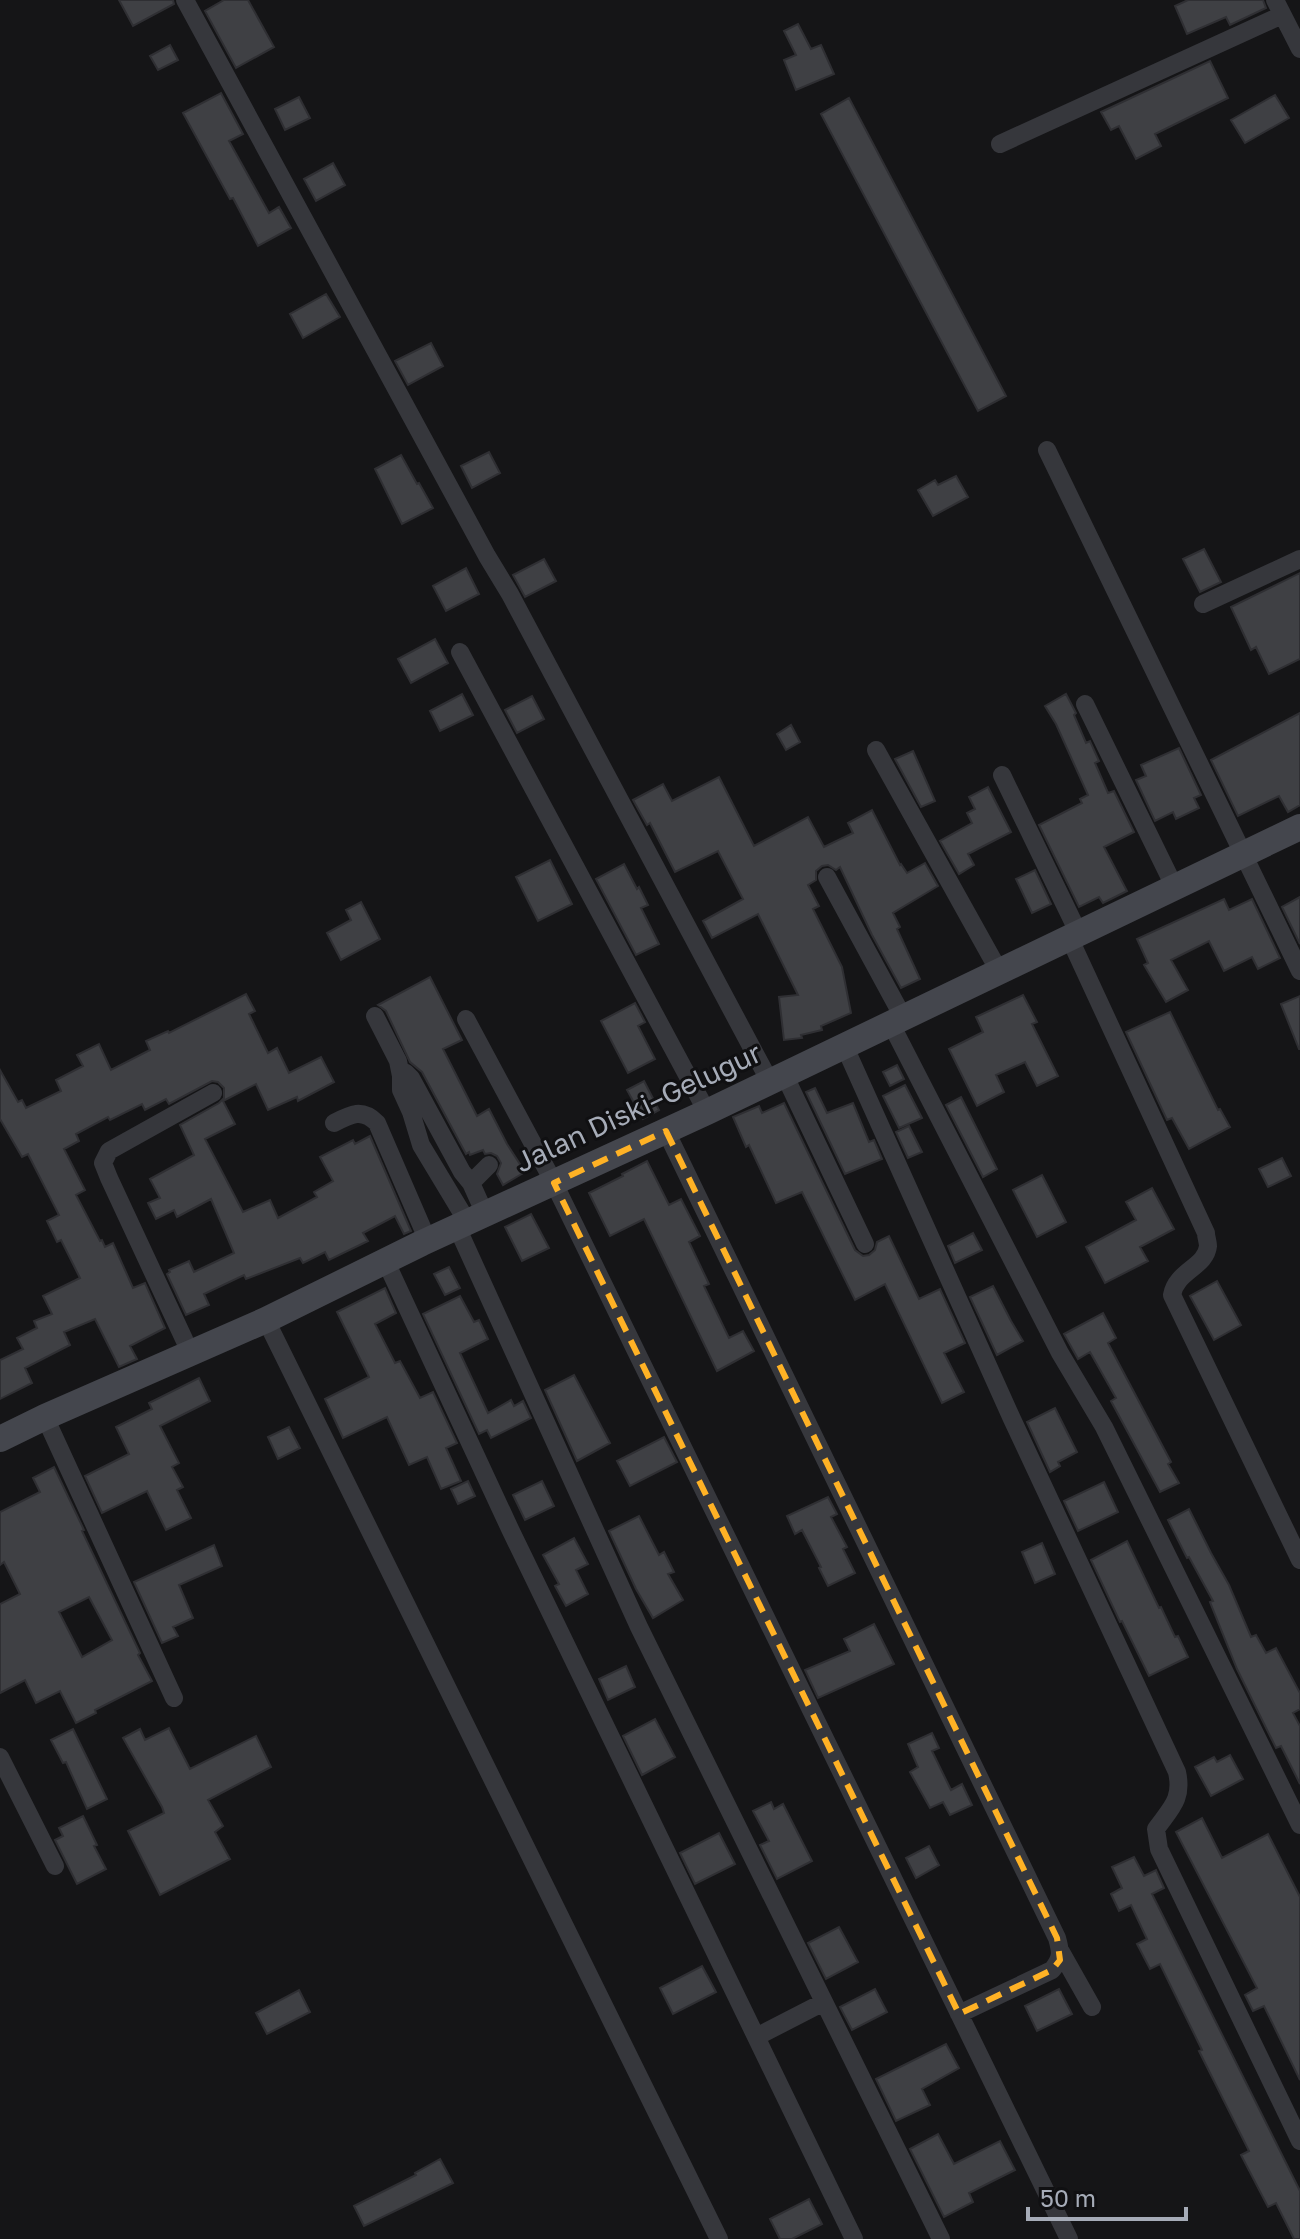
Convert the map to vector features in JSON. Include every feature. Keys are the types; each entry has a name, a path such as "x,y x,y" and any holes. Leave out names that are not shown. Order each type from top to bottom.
{"main road":[{"name":"Jalan Diski–Gelugur","path":"0,1439 266,1320 428,1241 466,1217 554,1183 707,1112 1300,827"}],"street":[{"path":"185,0 480,542 777,1077 865,1244"},
{"path":"1000,144 1279,7 1300,49"},
{"path":"1047,450 1300,971"},
{"path":"1203,604 1300,559"},
{"path":"460,652 707,1112"},
{"path":"1085,704 1174,886"},
{"path":"876,750 999,971"},
{"path":"1002,775 1206,1233 1208,1247 1202,1259 1174,1284 1172,1295 1300,1560"},
{"path":"827,877 1060,1353 1104,1427 1300,1825"},
{"path":"375,1016 398,1061 401,1090 421,1145 466,1217 639,1627 941,2239"},
{"path":"466,1019 554,1183 1069,2239"},
{"path":"844,1045 1012,1419 1177,1772 1180,1786 1178,1798 1156,1829 1159,1849 1300,2141"},
{"path":"400,1070 411,1078 472,1186 466,1217"},
{"path":"190,1352 103,1163 109,1151 213,1093"},
{"path":"334,1123 354,1113 370,1115 377,1123 428,1241"},
{"path":"666,1131 1057,1938 1061,1952 1092,2007"},
{"path":"466,1217 472,1186 489,1165"},
{"path":"386,1262 510,1529 854,2239"},
{"path":"266,1320 719,2239"},
{"path":"45,1417 174,1698"},
{"path":"0,1757 55,1866"},
{"path":"959,2014 1052,1970 1060,1960 1061,1952"},
{"path":"756,2037 824,2002"}],"highlighted area":[{"path":"666,1131 1057,1938 1060,1960 1052,1970 959,2014 554,1183"}],"building":[{"path":"119,0 173,0 174,4 133,26"},
{"path":"224,0 248,0 274,47 236,68 205,11"},
{"path":"1188,0 1263,0 1266,8 1230,25 1226,17 1187,34 1175,6"},
{"path":"798,24 811,49 821,45 834,74 796,90 784,60 796,55 784,31"},
{"path":"170,45 178,60 158,70 150,56"},
{"path":"1210,61 1228,98 1155,134 1161,146 1136,159 1119,126 1111,130 1101,112"},
{"path":"221,93 243,134 229,141 269,213 279,207 291,228 258,246 183,113"},
{"path":"1275,95 1289,118 1245,143 1231,120"},
{"path":"299,97 310,118 285,130 275,109"},
{"path":"849,98 1006,396 978,411 821,114"},
{"path":"333,163 345,185 316,201 304,179"},
{"path":"326,294 340,317 303,338 290,314"},
{"path":"431,343 443,366 408,385 395,361"},
{"path":"489,452 500,473 472,488 461,466"},
{"path":"401,455 433,508 402,524 375,469"},
{"path":"956,476 968,497 933,516 918,490 935,480 938,485"},
{"path":"1204,549 1221,582 1200,592 1183,559"},
{"path":"544,559 556,581 525,597 513,575"},
{"path":"466,568 479,594 446,611 433,586"},
{"path":"1300,573 1300,659 1269,674 1256,647 1251,650 1231,607"},
{"path":"435,639 448,663 411,683 398,659"},
{"path":"462,694 473,715 440,731 430,711"},
{"path":"1066,694 1086,743 1090,741 1099,761 1095,763 1108,793 1114,791 1134,832 1104,847 1127,891 1103,903 1099,897 1079,907 1039,825 1082,803 1080,799 1088,795 1045,706"},
{"path":"532,696 544,719 517,733 505,710"},
{"path":"1300,713 1300,805 1288,812 1279,796 1238,816 1211,760"},
{"path":"791,725 800,742 786,750 777,734"},
{"path":"1179,748 1201,795 1194,798 1199,808 1176,819 1173,812 1155,821 1136,780 1146,776 1141,765"},
{"path":"913,751 935,801 921,807 895,759"},
{"path":"719,777 754,846 808,817 824,847 853,833 848,823 872,810 907,873 925,863 938,886 893,913 920,979 901,988 840,867 836,870 828,865 822,866 816,871 816,880 808,885 819,906 813,909 842,967 851,1013 821,1026 822,1030 801,1035 802,1038 784,1040 779,997 798,995 758,914 712,938 703,921 743,899 718,851 675,872 650,823 647,825 633,800 663,784 672,801"},
{"path":"988,787 1011,832 968,854 974,865 959,874 940,841 972,823 967,813 975,809 969,797"},
{"path":"550,860 572,904 538,921 516,877"},
{"path":"624,864 648,905 641,908 659,944 636,955 596,879"},
{"path":"1035,870 1051,904 1032,913 1016,879"},
{"path":"1300,897 1300,944 1282,907"},
{"path":"1224,899 1229,910 1252,899 1280,958 1258,969 1252,957 1224,971 1209,941 1171,960 1188,990 1166,1002 1144,965 1148,963 1137,939"},
{"path":"361,902 380,939 341,960 327,933 351,920 346,910"},
{"path":"430,977 462,1040 443,1049 477,1116 489,1109 525,1172 503,1185 497,1174 501,1163 497,1156 485,1154 483,1150 466,1154 422,1072 410,1062 386,1011 378,1005"},
{"path":"246,994 255,1011 249,1014 268,1053 277,1048 289,1073 321,1057 334,1082 298,1101 297,1097 268,1110 256,1084 223,1101 235,1124 205,1139 243,1212 270,1200 278,1218 317,1197 314,1192 333,1181 320,1157 353,1140 355,1144 370,1136 411,1231 404,1234 395,1216 363,1233 368,1241 329,1260 325,1252 303,1263 300,1258 246,1279 244,1275 204,1294 209,1305 186,1315 167,1274 169,1270 189,1261 194,1272 234,1253 211,1199 177,1217 174,1210 156,1219 148,1203 160,1198 150,1179 194,1155 180,1125 219,1103 224,1098 224,1088 212,1081 169,1104 166,1099 145,1110 142,1104 110,1120 108,1117 76,1134 79,1141 64,1149 85,1190 76,1195 100,1241 105,1247 113,1243 133,1288 145,1283 165,1328 130,1346 137,1359 119,1367 95,1319 64,1332 70,1345 25,1368 32,1383 0,1399 0,1360 23,1349 17,1338 37,1328 34,1321 52,1314 43,1296 80,1278 61,1240 57,1242 47,1221 59,1215 28,1154 22,1157 0,1119 0,1070 18,1102 22,1100 26,1108 61,1091 56,1080 83,1066 77,1055 99,1044 111,1070 150,1050 146,1041 169,1033"},
{"path":"1023,995 1037,1022 1032,1024 1058,1076 1037,1086 1025,1062 996,1075 1004,1092 977,1106 949,1049 983,1032 976,1017"},
{"path":"1300,996 1300,1049 1299,1049 1281,1004"},
{"path":"635,1003 645,1022 638,1026 655,1059 628,1073 601,1021"},
{"path":"1170,1012 1218,1110 1230,1127 1189,1149 1172,1118 1167,1120 1126,1032"},
{"path":"897,1065 904,1079 890,1086 883,1072"},
{"path":"644,1081 659,1110 643,1119 627,1090"},
{"path":"905,1085 922,1118 899,1128 883,1096"},
{"path":"815,1088 827,1113 853,1103 869,1142 874,1140 882,1159 845,1174 806,1092"},
{"path":"961,1097 997,1169 983,1177 946,1105"},
{"path":"784,1103 855,1250 863,1256 869,1255 875,1250 877,1242 889,1236 919,1299 940,1289 965,1343 944,1353 964,1392 942,1403 885,1284 855,1300 802,1192 776,1203 733,1117 759,1106 762,1113"},
{"path":"909,1126 922,1152 908,1158 896,1132"},
{"path":"1282,1158 1291,1176 1268,1187 1259,1169"},
{"path":"647,1161 669,1205 681,1199 700,1236 689,1242 709,1284 704,1286 729,1338 743,1331 754,1351 717,1371 644,1219 610,1236 589,1193"},
{"path":"1042,1175 1066,1222 1037,1237 1013,1190"},
{"path":"1152,1188 1174,1229 1140,1247 1148,1261 1105,1283 1086,1247 1136,1220 1126,1202"},
{"path":"531,1214 549,1248 522,1261 505,1227"},
{"path":"973,1233 982,1250 955,1263 948,1246"},
{"path":"449,1267 460,1288 445,1295 434,1274"},
{"path":"1217,1281 1241,1325 1214,1340 1190,1296"},
{"path":"993,1286 1023,1341 997,1355 970,1297"},
{"path":"385,1288 396,1313 375,1324 395,1363 400,1361 420,1398 433,1392 457,1443 446,1448 461,1481 441,1489 427,1457 409,1465 387,1417 343,1438 325,1399 369,1377 337,1312"},
{"path":"460,1296 474,1322 479,1320 488,1339 460,1353 488,1413 511,1400 514,1406 523,1401 531,1418 491,1438 487,1430 479,1434 423,1314"},
{"path":"1103,1313 1116,1338 1108,1343 1179,1483 1160,1492 1111,1401 1116,1398 1090,1352 1078,1359 1064,1334"},
{"path":"574,1375 610,1443 577,1461 545,1390"},
{"path":"199,1378 210,1401 160,1426 179,1463 172,1467 183,1487 177,1490 191,1518 166,1530 147,1491 102,1513 85,1476 129,1454 116,1427 152,1409 149,1403"},
{"path":"1055,1408 1077,1452 1058,1462 1060,1466 1050,1472 1027,1422"},
{"path":"289,1427 300,1448 278,1459 268,1437"},
{"path":"664,1437 677,1462 630,1486 617,1461"},
{"path":"54,1467 152,1681 76,1723 60,1691 36,1703 25,1680 0,1693 0,1604 20,1594 4,1562 0,1565 0,1512 40,1492 33,1478","holes":["89,1597 112,1640 82,1657 59,1612"]},
{"path":"468,1481 475,1496 458,1504 451,1489"},
{"path":"542,1481 554,1506 525,1520 513,1495"},
{"path":"1104,1482 1118,1512 1078,1531 1064,1501"},
{"path":"828,1497 837,1514 831,1517 847,1547 843,1549 855,1573 828,1586 802,1530 795,1534 787,1516"},
{"path":"1189,1509 1229,1585 1251,1637 1256,1635 1266,1653 1276,1648 1300,1693 1300,1709 1293,1713 1300,1726 1300,1784 1281,1746 1276,1748 1237,1669 1210,1602 1213,1601 1168,1520"},
{"path":"639,1516 659,1555 664,1552 674,1572 668,1574 683,1600 653,1618 609,1531"},
{"path":"574,1538 588,1564 576,1570 588,1594 566,1606 555,1586 559,1584 543,1555"},
{"path":"1127,1541 1159,1608 1188,1657 1149,1676 1091,1560"},
{"path":"1042,1543 1055,1574 1035,1583 1022,1552"},
{"path":"214,1545 222,1566 179,1585 193,1618 173,1627 178,1636 162,1643 134,1582"},
{"path":"874,1624 894,1664 818,1698 805,1670 850,1651 844,1639"},
{"path":"626,1666 635,1687 608,1700 599,1679"},
{"path":"655,1719 675,1757 642,1775 623,1736"},
{"path":"169,1728 190,1769 256,1736 271,1767 208,1800 223,1826 215,1832 230,1859 160,1895 128,1831 164,1813 123,1738 140,1729 145,1740"},
{"path":"73,1729 107,1799 87,1809 66,1762 63,1763 51,1740"},
{"path":"932,1733 939,1748 932,1751 951,1790 962,1784 972,1805 950,1815 943,1802 930,1808 910,1772 918,1767 908,1744"},
{"path":"1230,1755 1243,1779 1211,1796 1195,1767 1214,1757 1217,1762"},
{"path":"771,1802 774,1809 783,1804 812,1861 777,1879 760,1845 769,1841 753,1811"},
{"path":"83,1816 106,1869 77,1884 55,1840 63,1836 59,1828"},
{"path":"1202,1818 1222,1858 1268,1834 1300,1897 1300,2080 1264,2006 1253,2011 1245,1995 1257,1988 1176,1832"},
{"path":"719,1833 735,1864 695,1884 680,1853"},
{"path":"929,1846 939,1865 916,1878 906,1858"},
{"path":"1134,1857 1144,1876 1156,1870 1164,1888 1152,1894 1300,2191 1300,2239 1294,2239 1276,2203 1268,2207 1241,2155 1249,2151 1160,1964 1150,1969 1137,1944 1147,1939 1131,1905 1119,1911 1111,1894 1122,1888 1112,1867"},
{"path":"839,1927 858,1962 826,1979 808,1943"},
{"path":"702,1966 716,1992 673,2014 660,1988"},
{"path":"875,1989 887,2012 852,2030 840,2007"},
{"path":"1059,1989 1072,2014 1037,2031 1025,2006"},
{"path":"299,1990 310,2012 267,2034 256,2013"},
{"path":"946,2044 959,2068 922,2089 930,2105 896,2121 876,2079"},
{"path":"938,2134 954,2164 1000,2141 1015,2170 969,2193 973,2202 944,2217 910,2149"},
{"path":"440,2159 453,2183 364,2226 354,2206 416,2175"},
{"path":"809,2199 822,2224 792,2239 780,2239 770,2219"}]}
